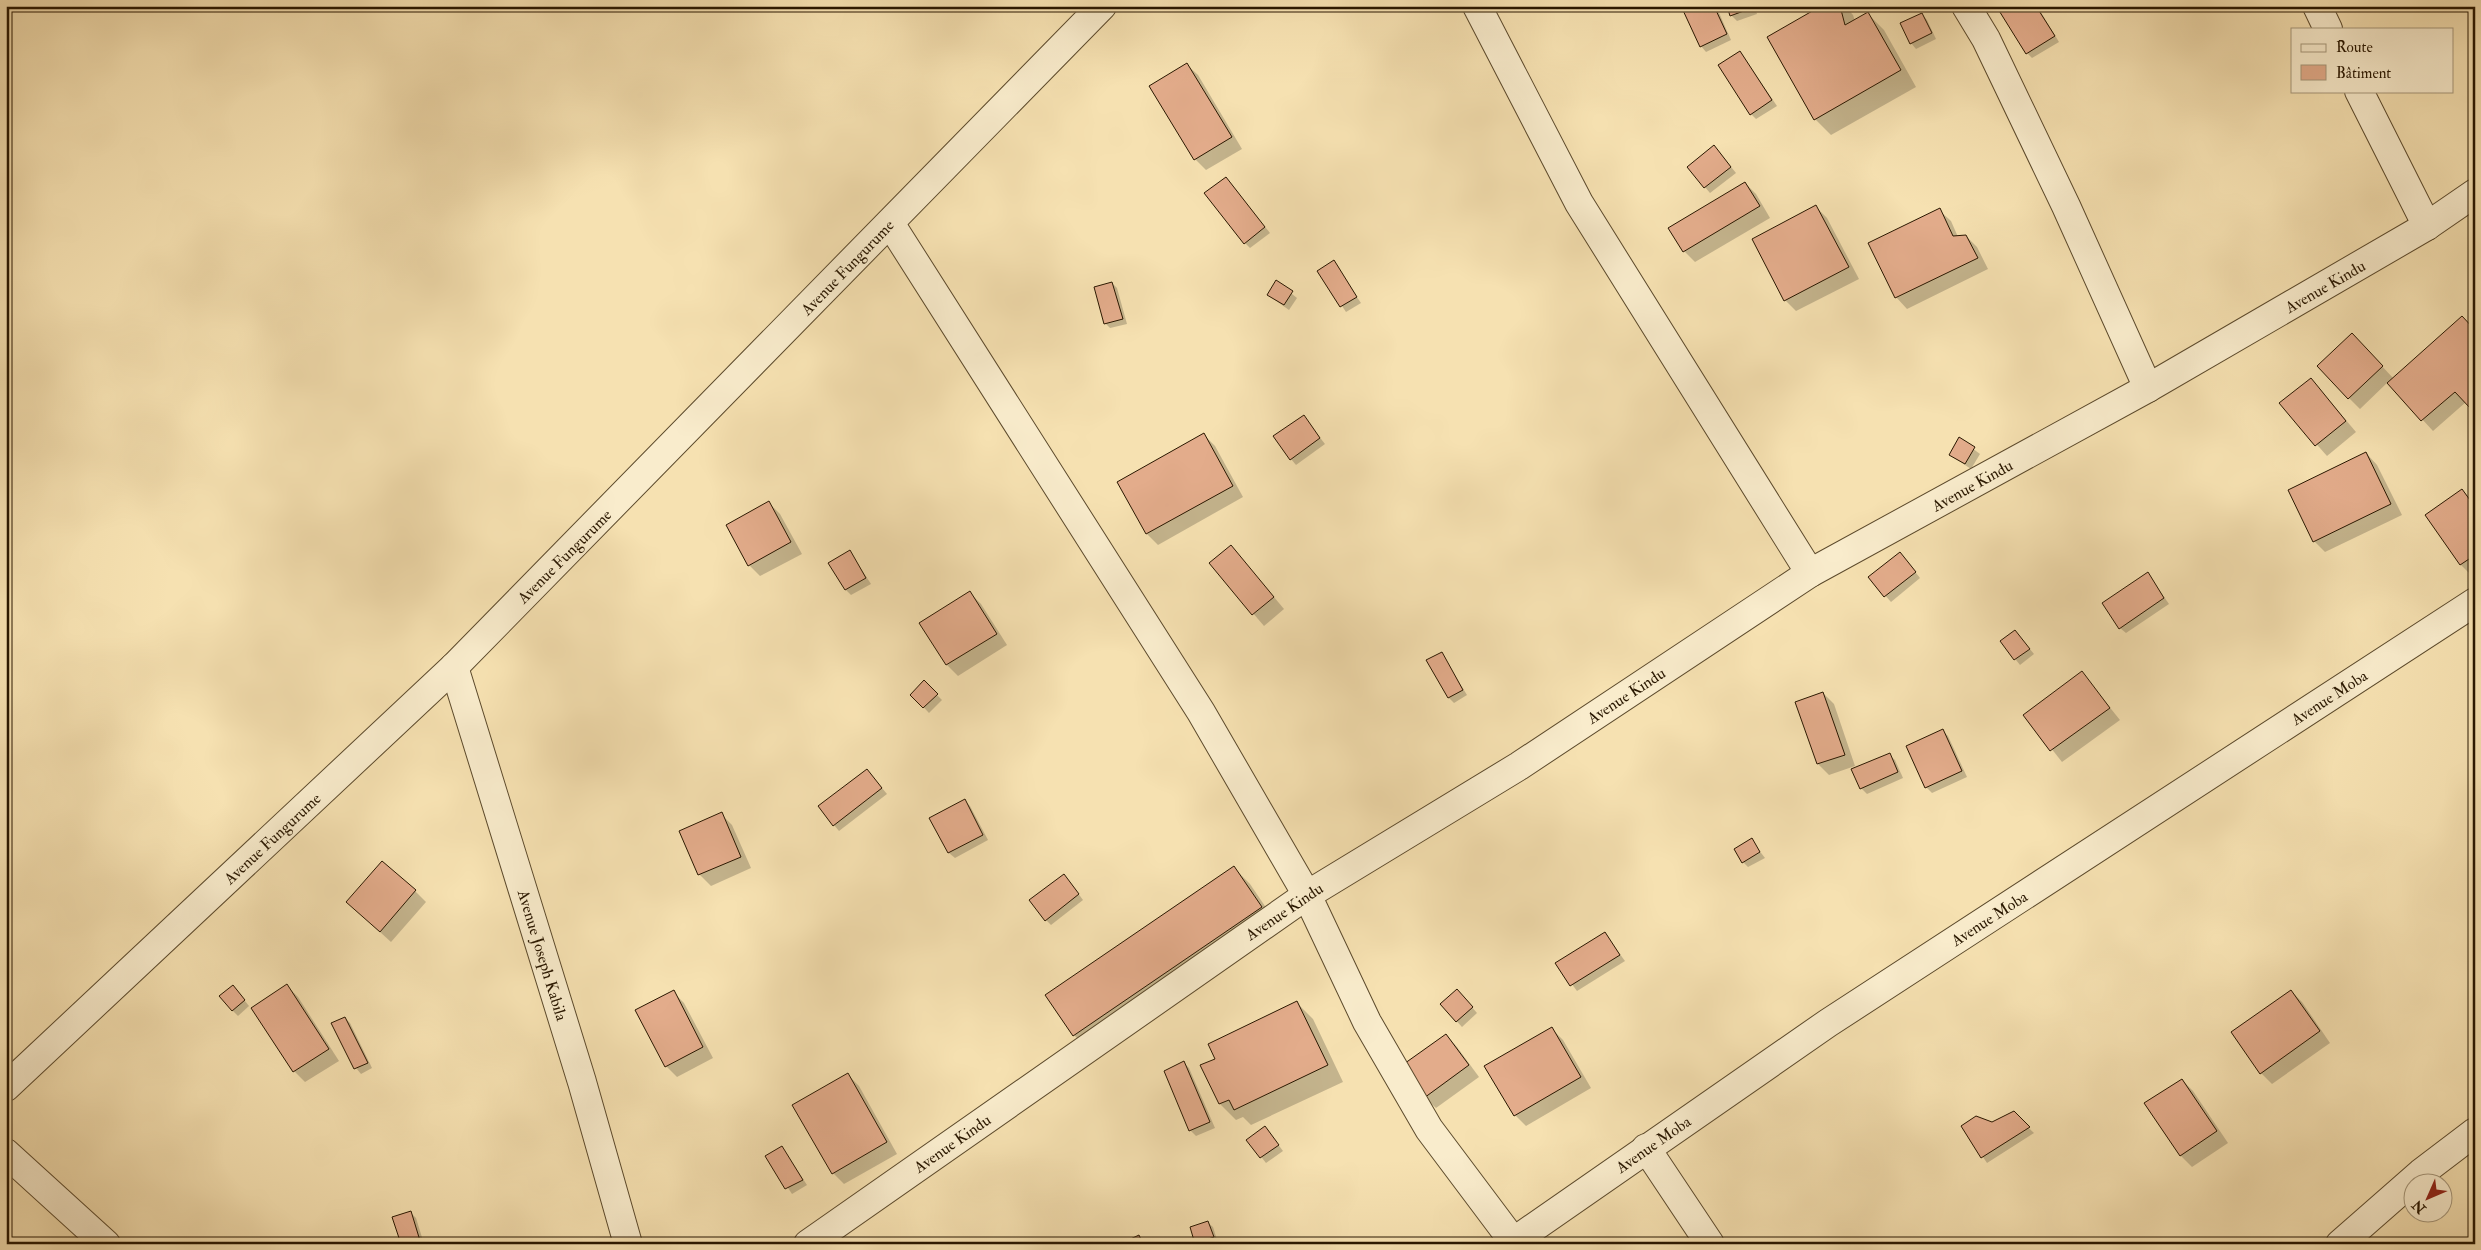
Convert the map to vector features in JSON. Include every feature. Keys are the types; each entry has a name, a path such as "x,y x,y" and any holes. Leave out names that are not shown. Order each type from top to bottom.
{"street":[{"name":"Avenue Fungurume","path":"6,1087 454,667 1102,6"},
{"path":"1477,6 1579,203 1810,574"},
{"path":"1966,6 1986,39 2066,206 2148,388"},
{"path":"2317,6 2328,28"},
{"path":"2360,92 2427,226"},
{"name":"Avenue Kindu","path":"808,1244 1307,895 1519,766 1810,574 2148,388 2427,226 2475,193"},
{"path":"890,223 1201,712 1307,895 1367,1022 1429,1129 1512,1243"},
{"name":"Avenue Moba","path":"1512,1243 1828,1023 2475,602"},
{"name":"Avenue Joseph Kabila","path":"454,667 582,1082 628,1244"},
{"path":"2344,1243 2421,1173 2475,1132"},
{"path":"1646,1148 1710,1244"},
{"path":"6,1152 106,1244"}],"building":[{"path":"1681,6 1714,6 1727,34 1700,47"},
{"path":"1727,6 1752,6 1752,8 1730,16"},
{"path":"1821,6 1840,6 1845,25 1868,12 1901,70 1814,120 1767,37"},
{"path":"2003,6 2036,6 2055,36 2026,54 1998,9"},
{"path":"1922,13 1932,33 1910,44 1900,23"},
{"path":"1740,51 1772,100 1750,115 1718,65"},
{"path":"1187,63 1232,137 1194,160 1149,86"},
{"path":"1714,145 1731,167 1704,188 1687,167"},
{"path":"1226,177 1265,227 1244,244 1204,193"},
{"path":"1745,182 1760,206 1683,252 1668,228"},
{"path":"1816,205 1849,267 1784,301 1752,239"},
{"path":"1940,208 1953,236 1966,235 1978,258 1895,298 1868,243"},
{"path":"1334,260 1357,297 1340,307 1317,271"},
{"path":"1276,280 1293,291 1284,305 1267,295"},
{"path":"1112,282 1123,319 1104,324 1094,287"},
{"path":"2462,316 2475,330 2475,404 2470,408 2455,392 2421,421 2387,383"},
{"path":"2352,333 2383,366 2348,399 2317,366"},
{"path":"2311,378 2346,421 2315,446 2279,403"},
{"path":"1304,415 1320,438 1290,460 1273,436"},
{"path":"1204,433 1233,486 1146,534 1117,482"},
{"path":"1959,437 1975,447 1965,464 1949,455"},
{"path":"2366,452 2391,504 2313,542 2288,490"},
{"path":"2462,489 2475,507 2475,555 2460,565 2425,515"},
{"path":"769,501 791,542 748,566 726,525"},
{"path":"1231,545 1274,597 1252,615 1209,563"},
{"path":"850,550 866,578 845,590 828,563"},
{"path":"1900,552 1916,572 1884,597 1868,577"},
{"path":"2148,572 2164,598 2119,629 2102,603"},
{"path":"970,591 997,634 946,665 919,623"},
{"path":"2015,630 2030,649 2014,660 2000,641"},
{"path":"1442,652 1463,690 1448,698 1426,660"},
{"path":"2082,671 2110,708 2050,751 2023,715"},
{"path":"924,680 938,694 923,708 910,695"},
{"path":"1823,692 1845,755 1817,764 1795,702"},
{"path":"1943,729 1962,771 1925,788 1906,746"},
{"path":"1890,753 1898,772 1860,789 1851,769"},
{"path":"867,769 882,788 833,826 818,806"},
{"path":"965,799 983,835 948,853 929,818"},
{"path":"722,812 741,857 698,875 679,831"},
{"path":"1752,838 1760,852 1742,863 1734,849"},
{"path":"382,861 416,890 380,932 346,902"},
{"path":"1234,866 1262,907 1073,1036 1045,995"},
{"path":"1064,874 1079,894 1045,921 1029,900"},
{"path":"1605,932 1620,955 1570,986 1555,963"},
{"path":"287,984 329,1049 293,1072 251,1008"},
{"path":"233,985 245,1000 232,1011 219,996"},
{"path":"1457,989 1473,1007 1456,1022 1440,1004"},
{"path":"674,990 703,1047 665,1067 635,1010"},
{"path":"2291,990 2320,1031 2260,1074 2231,1032"},
{"path":"1297,1001 1328,1065 1234,1110 1229,1100 1219,1104 1200,1065 1215,1059 1208,1044"},
{"path":"345,1017 368,1063 354,1069 331,1023"},
{"path":"1552,1027 1581,1077 1514,1116 1484,1066"},
{"path":"1446,1034 1469,1065 1424,1098 1401,1066"},
{"path":"1184,1061 1210,1122 1189,1131 1164,1071"},
{"path":"848,1073 887,1142 832,1174 792,1105"},
{"path":"2182,1079 2217,1131 2180,1156 2144,1103"},
{"path":"2014,1111 2030,1127 1981,1158 1961,1126 1976,1116 1992,1122"},
{"path":"1265,1126 1279,1145 1260,1158 1246,1140"},
{"path":"782,1146 803,1180 785,1189 765,1156"},
{"path":"411,1211 421,1244 401,1244 392,1217"},
{"path":"1208,1221 1214,1237 1195,1244 1190,1227"},
{"path":"1139,1235 1143,1244 1120,1244"}]}
